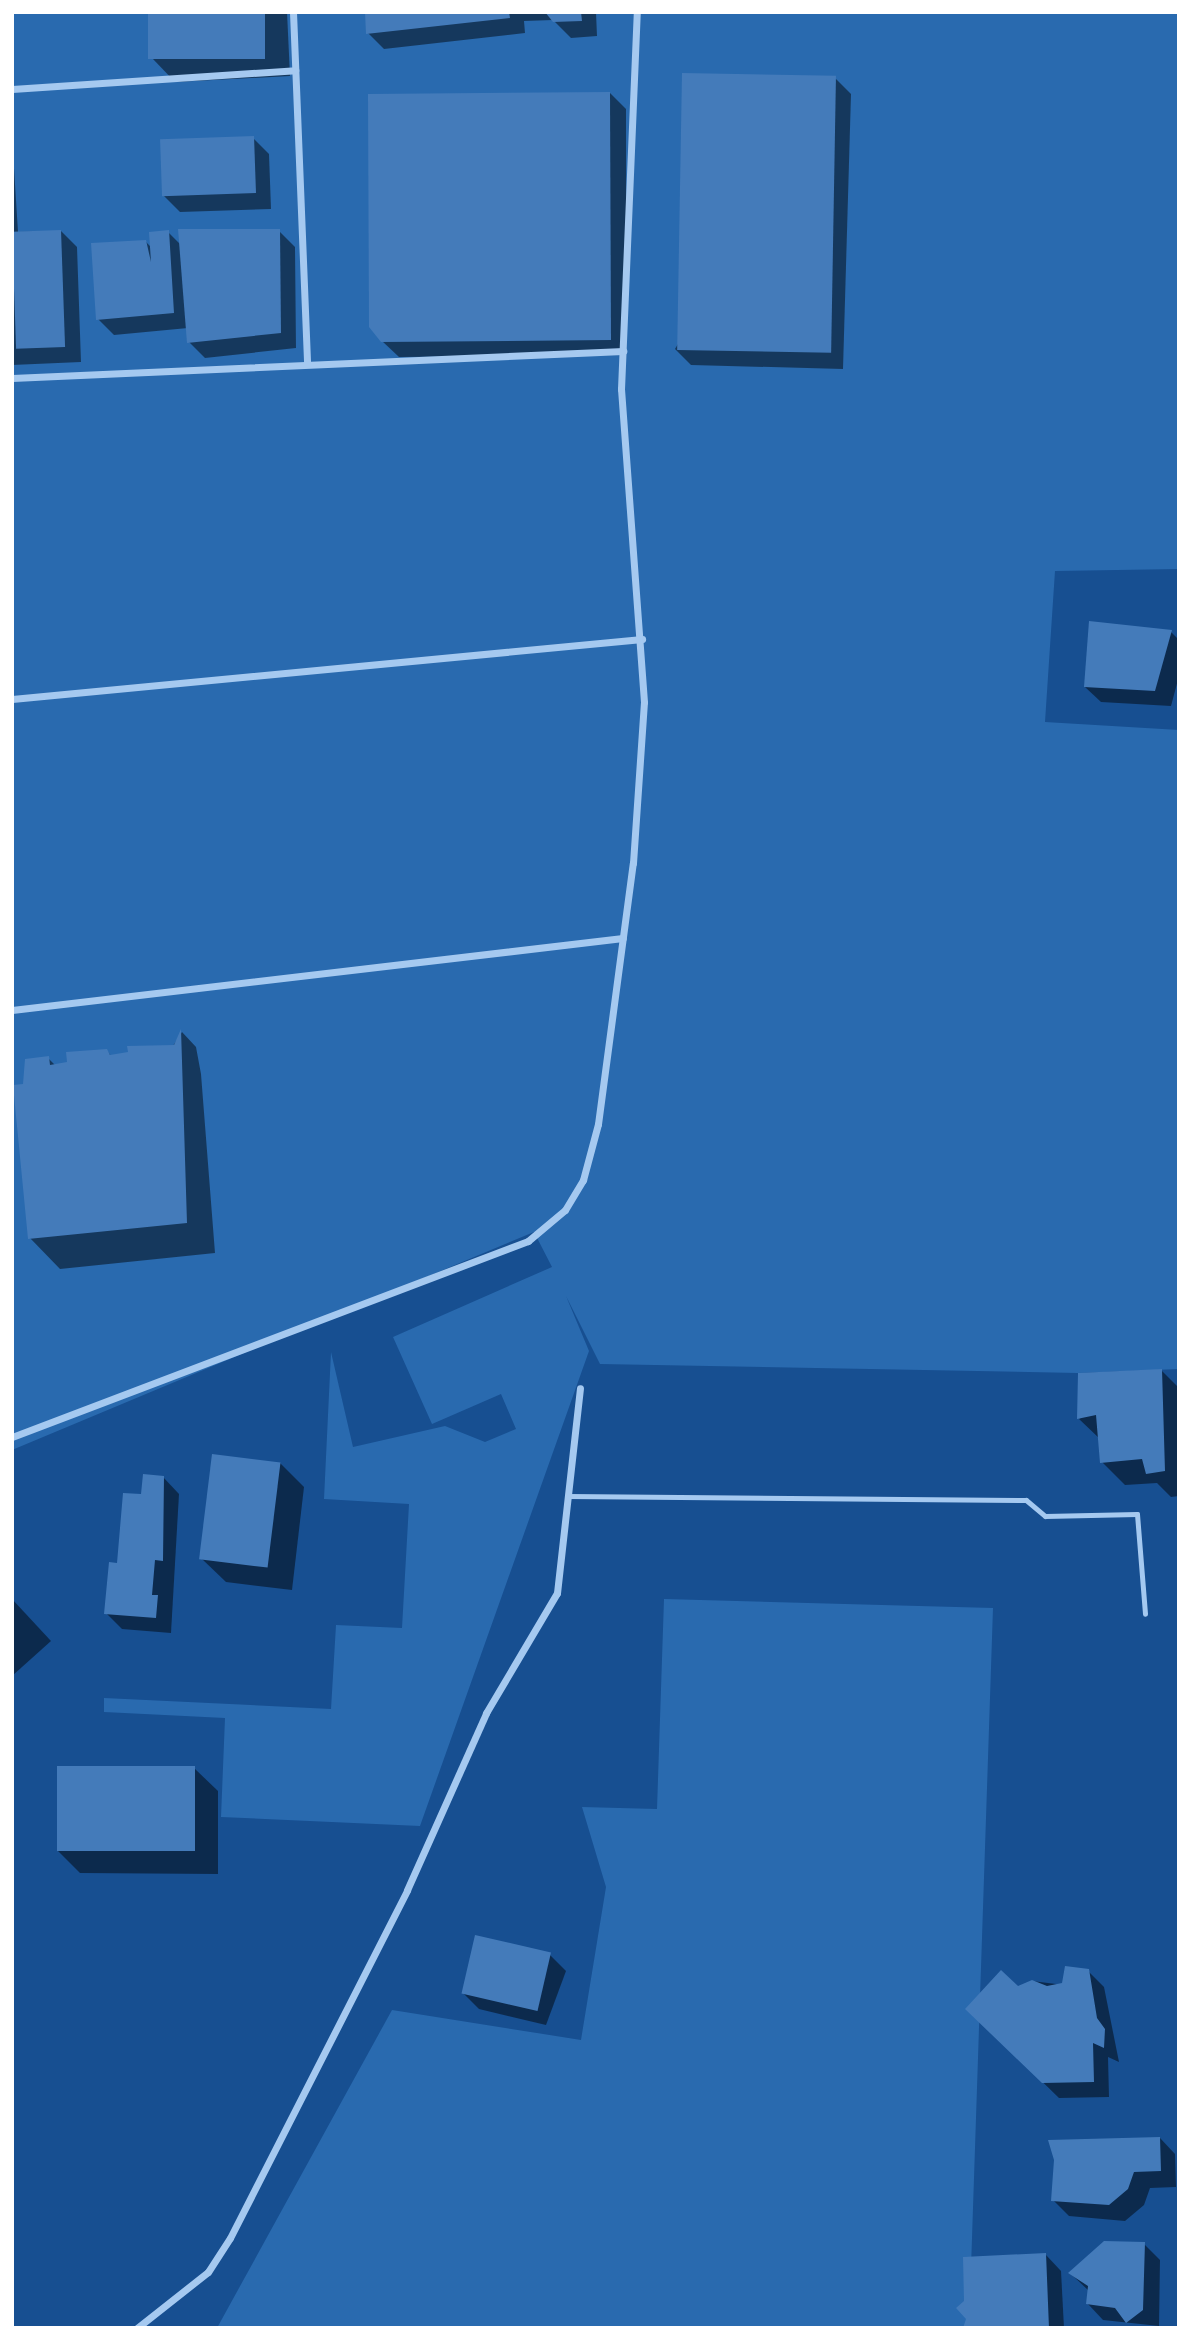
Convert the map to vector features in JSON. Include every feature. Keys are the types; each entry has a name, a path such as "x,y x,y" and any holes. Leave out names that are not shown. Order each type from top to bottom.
{"street":[{"path":"293,12 307,363"},
{"path":"12,1437 528,1241 565,1210 583,1180 598,1124 623,938 644,702 642,639 622,433 637,12"},
{"path":"12,89 295,70"},
{"path":"12,378 623,351"},
{"path":"12,699 642,639"},
{"path":"12,1010 623,938"},
{"path":"137,2328 208,2272 247,2204 407,1890 486,1713 557,1593 580,1388"}],"lane":[{"path":"568,1496 1027,1500 1045,1516 1138,1514 1145,1614"}],"shaded area":[{"path":"12,12 1179,12 1179,569 1055,571 1045,722 1179,730 1179,1369 1078,1373 600,1364 566,1296 589,1351 420,1826 221,1817 225,1718 104,1712 104,1698 331,1709 336,1625 402,1628 409,1504 324,1499 331,1352 353,1447 445,1426 485,1442 516,1429 501,1394 432,1424 393,1337 552,1267 534,1232 12,1450"},
{"path":"664,1599 993,1608 969,2328 217,2328 392,2010 581,2040 606,1887 582,1807 657,1809"}],"building":[{"path":"148,12 265,12 265,59 148,59"},
{"path":"365,12 509,12 510,18 366,34"},
{"path":"545,12 581,12 582,21 553,22"},
{"path":"682,73 836,76 831,353 677,350"},
{"path":"610,92 611,340 381,342 369,327 368,94"},
{"path":"254,136 256,193 162,196 160,139"},
{"path":"178,229 280,229 281,333 187,343"},
{"path":"61,230 65,347 16,349 12,232"},
{"path":"169,230 174,313 96,320 91,243 146,240 151,262 149,232"},
{"path":"1089,621 1172,630 1155,691 1084,687"},
{"path":"181,1029 187,1223 28,1239 13,1085 23,1084 25,1059 49,1056 50,1065 67,1062 66,1052 107,1049 110,1055 128,1052 127,1046 174,1045"},
{"path":"1162,1369 1165,1471 1146,1474 1142,1459 1100,1463 1096,1415 1077,1419 1078,1373"},
{"path":"212,1454 280,1462 268,1568 199,1559"},
{"path":"143,1474 164,1476 163,1561 155,1560 152,1595 158,1595 156,1618 104,1614 109,1562 117,1563 123,1493 141,1494"},
{"path":"57,1766 195,1766 195,1851 57,1851"},
{"path":"475,1935 551,1953 538,2011 462,1993"},
{"path":"1065,1966 1089,1969 1097,2018 1105,2029 1104,2048 1093,2043 1094,2082 1042,2083 965,2009 1001,1970 1018,1986 1032,1980 1047,1986 1062,1983"},
{"path":"1160,2137 1161,2171 1134,2172 1128,2189 1109,2205 1051,2201 1054,2160 1048,2140"},
{"path":"1104,2241 1145,2242 1143,2310 1126,2323 1115,2308 1086,2304 1088,2286 1068,2273"},
{"path":"1046,2253 1049,2328 963,2328 966,2319 956,2308 964,2301 963,2257"}]}
